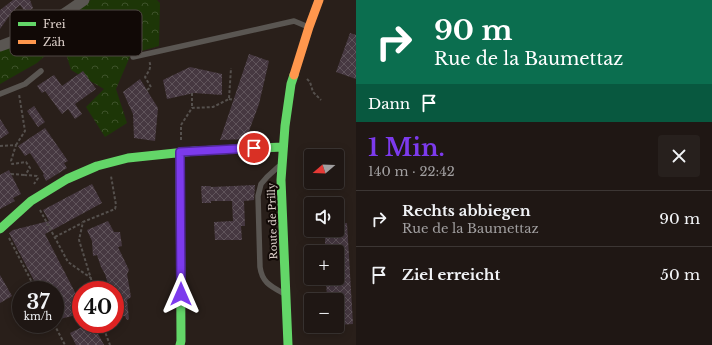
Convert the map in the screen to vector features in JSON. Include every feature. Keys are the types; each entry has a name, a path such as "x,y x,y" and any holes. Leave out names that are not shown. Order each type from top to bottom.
{"street":[{"path":"70,10 84,0"},
{"name":"Route de Prilly","path":"288,345 281,180 283,147 291,84 309,26 319,0"},
{"path":"0,46 10,43"},
{"path":"1,228 34,199 67,179 109,162 128,158 180,152 283,147"},
{"path":"180,152 182,341 180,345"}],"lane":[{"path":"142,55 294,21 309,26"},
{"path":"133,57 138,56"},
{"path":"0,94 25,84 41,71"},
{"path":"282,163 261,184 258,196 260,267 261,274 267,284 286,295"}],"path":[{"path":"147,54 150,69 145,77 151,87 147,90"},
{"path":"229,99 231,68"},
{"path":"304,78 310,82 313,92 321,100"},
{"path":"17,88 25,131 16,145 10,161 12,164 26,162 30,168 25,175"},
{"path":"180,152 182,125 192,108 192,93"},
{"path":"192,108 213,107 229,99 234,100"},
{"path":"0,146 16,145"},
{"path":"55,237 82,222 115,210 116,205 109,162"},
{"path":"11,174 37,176 38,178 28,192 34,199 68,262 91,278"},
{"path":"82,222 80,240 92,281"},
{"path":"1,228 31,281"},
{"path":"58,333 64,345"},
{"path":"105,333 110,345"}],"green space":[{"path":"91,0 157,0 160,3 159,46 142,51 142,10 73,10"},
{"path":"10,42 10,56 45,56 37,63 0,84 0,46"},
{"path":"67,56 130,56 116,89 127,123 105,137 86,107 104,89 71,70"}],"building":[{"path":"13,0 30,0 33,8 30,10 24,10 20,5 14,10 10,10 10,15 0,29 0,10"},
{"path":"350,33 356,35 356,79 336,72"},
{"path":"249,54 269,61 259,104 246,139 220,140"},
{"path":"190,67 222,74 222,95 194,93 167,99 163,80"},
{"path":"83,71 96,89 75,104 82,114 75,119 68,109 62,114 45,91 42,93 37,86 54,75 62,86"},
{"path":"140,79 158,108 155,141 134,138 133,114 123,92"},
{"path":"34,106 45,122 38,127 27,111"},
{"path":"0,119 9,133 0,139"},
{"path":"45,128 68,161 64,163 67,168 46,181 43,175 44,174 30,153 25,156 18,146"},
{"path":"9,170 21,194 13,198 15,201 0,209 0,175"},
{"path":"92,184 102,203 45,234 72,286 72,316 64,318 64,281 34,281 9,233 13,230 49,221 43,210"},
{"path":"255,185 254,200 244,201 245,226 241,226 242,240 215,240 214,222 233,221 232,201 211,201 211,203 202,203 201,186"},
{"path":"108,221 114,232 120,232 122,246 118,247 129,270 127,274 131,297 127,300 129,319 127,320 124,316 124,281 107,281 97,255 93,256 92,241 87,230"},
{"path":"344,223 347,223 353,324 344,325 344,293 327,293 326,285 344,285 344,245 325,245 325,237 344,237"},
{"path":"0,275 12,296 0,303"},
{"path":"70,333 98,333 104,345 76,345"}],"traffic: fast":[{"path":"288,345 281,180 285,126 291,84 294,75"},
{"path":"0,229 31,201 67,179 97,166 128,158 195,151 283,147"},
{"path":"180,152 180,345"}],"traffic: slow":[{"path":"294,75 319,0"}],"route":[{"path":"181,294 180,152 254,148"}]}
